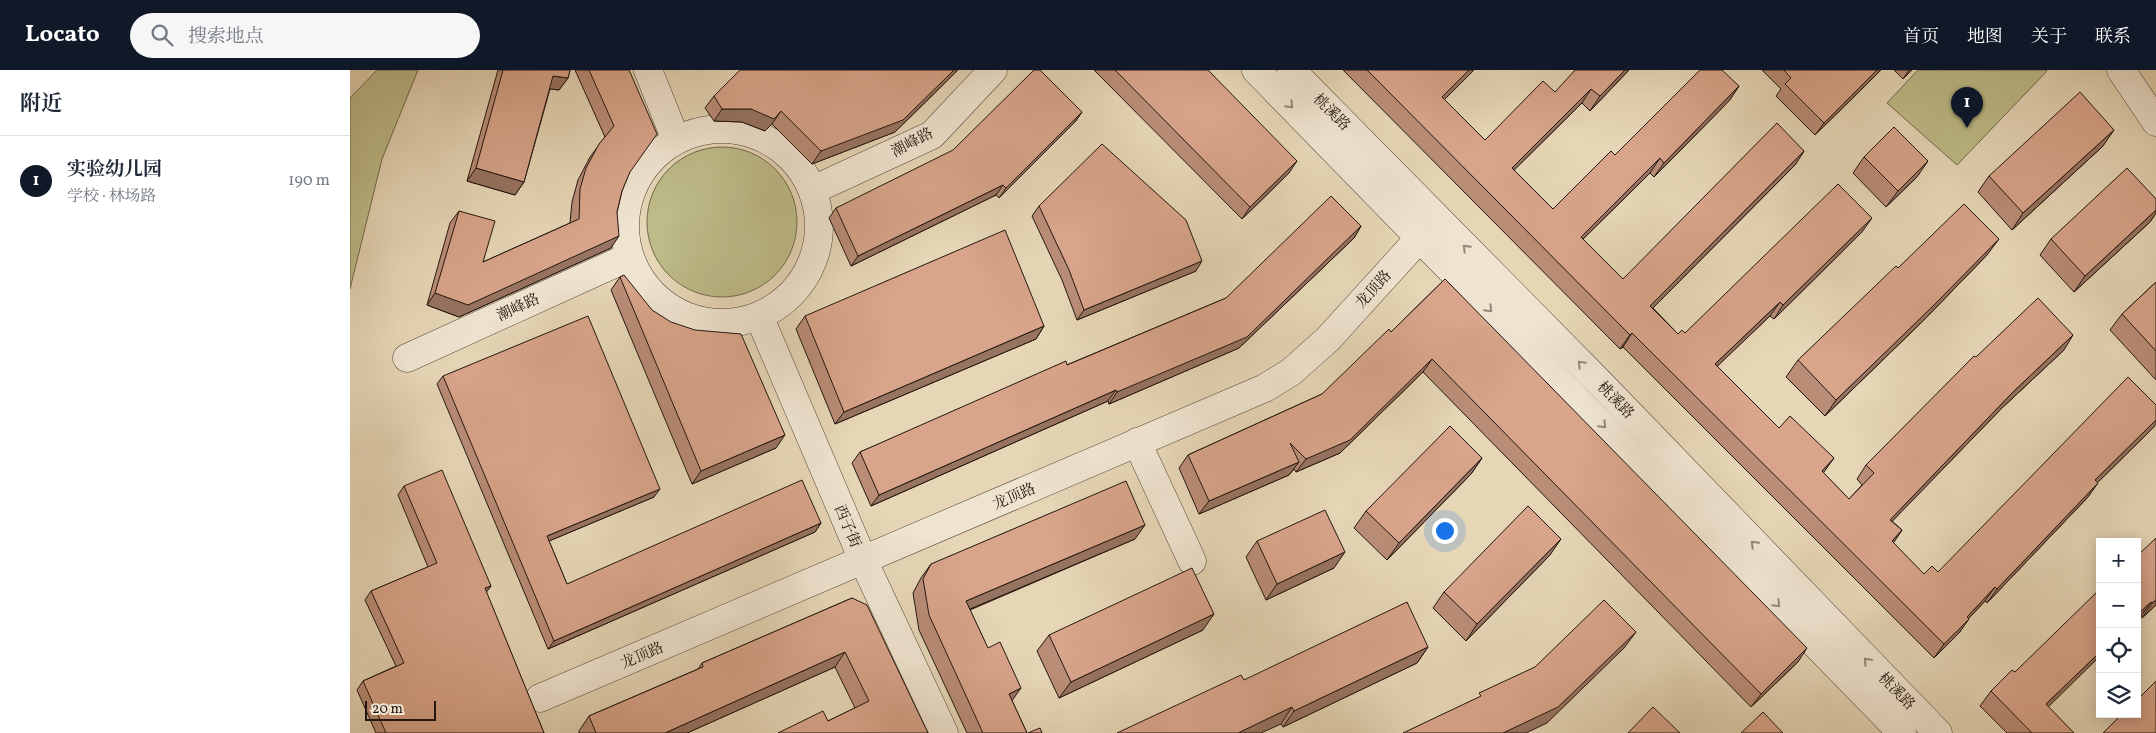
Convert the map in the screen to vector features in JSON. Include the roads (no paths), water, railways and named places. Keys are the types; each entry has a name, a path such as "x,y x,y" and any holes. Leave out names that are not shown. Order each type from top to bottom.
{"street":[{"path":"648,70 676,140"},
{"name":"潮峰路","path":"813,190 932,135 993,70"},
{"name":"桃溪路","path":"1256,70 1606,390 1938,733"},
{"name":"桃溪路","path":"1291,70 1429,228 1902,733"},
{"path":"2121,70 2156,122"},
{"path":"707,129 740,130 755,135 771,141 796,162 813,190 819,219 817,249 805,277 785,300 759,316 728,323 696,320 688,317 667,307 644,285 629,257 624,230 626,203 637,177 653,156 676,140 707,129"},
{"name":"龙顶路","path":"540,698 1265,388 1292,372 1328,339 1429,228"},
{"name":"潮峰路","path":"407,358 629,257"},
{"name":"西子街","path":"759,316 863,560 944,733"},
{"path":"1137,442 1192,561"}],"place":[{"name":"实验幼儿园","path":"1967,128"}]}
